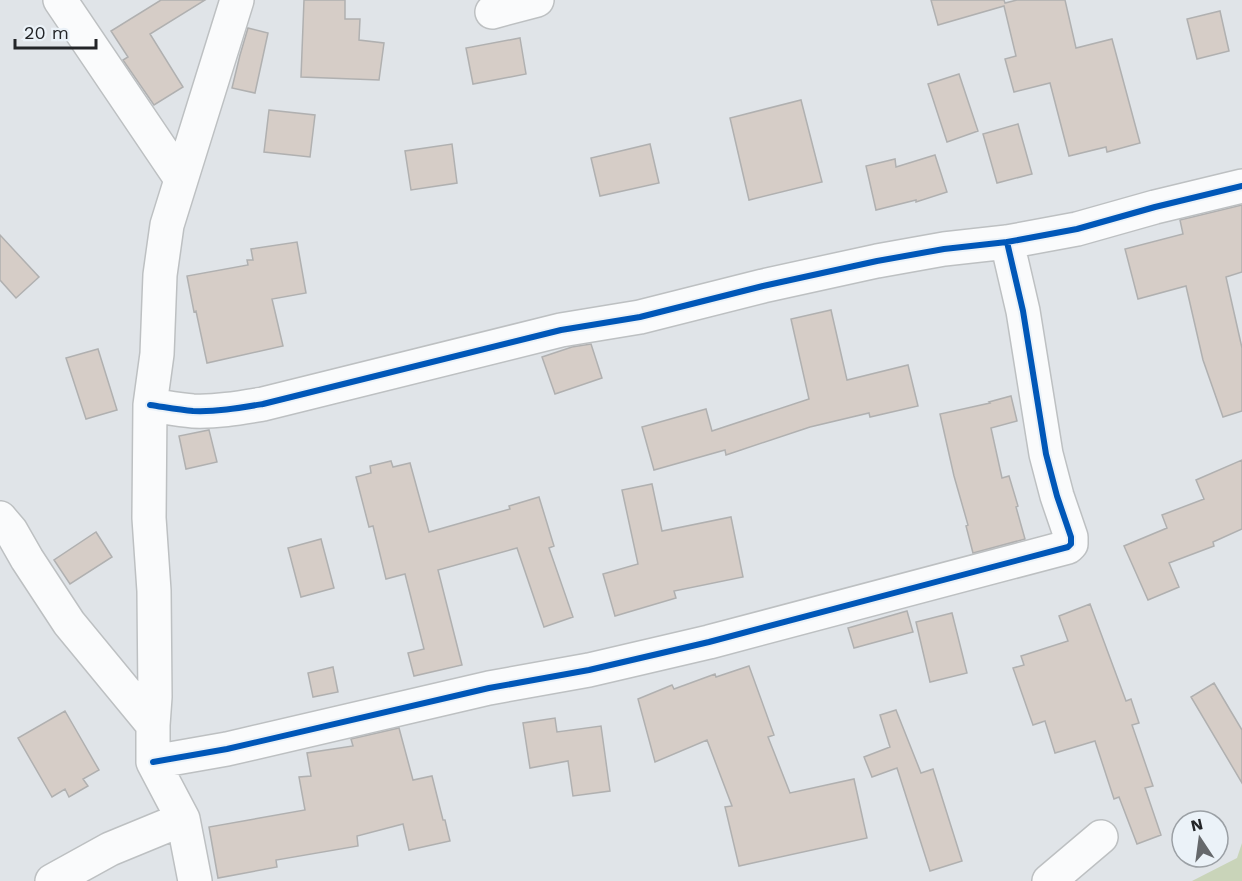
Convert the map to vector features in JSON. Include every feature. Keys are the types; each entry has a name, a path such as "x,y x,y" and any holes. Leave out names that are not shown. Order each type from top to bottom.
{"street":[{"path":"60,0 181,179"},
{"path":"195,881 183,819 153,762 155,697 154,591 149,518 150,405 157,354 160,275 167,225 237,0"},
{"path":"492,12 537,0"},
{"path":"150,405 191,411 246,407 333,388 561,330 640,317 763,286 944,249 1007,242 1077,229 1242,186"},
{"path":"153,762 227,749 489,688 589,670 709,642 1068,547 1071,544 1071,537 1046,454 1023,311 1007,242"},
{"path":"0,518 11,531 69,623 153,725"},
{"path":"52,881 110,849 183,819"},
{"path":"1049,881 1101,837"}],"green space":[{"path":"1242,843 1242,881 1192,881 1215,869 1230,869 1230,862 1237,858"}],"building":[{"path":"161,0 205,0 150,34 183,87 154,105 123,60 128,57 111,31"},
{"path":"304,0 345,0 345,19 360,19 359,40 384,43 379,80 301,77"},
{"path":"931,0 1004,0 1005,3 1017,0 1065,0 1076,48 1112,39 1140,143 1107,152 1106,147 1069,156 1050,83 1014,92 1005,59 1016,56 1004,6 938,25"},
{"path":"1220,11 1229,51 1197,59 1187,19"},
{"path":"248,28 268,33 255,93 232,88"},
{"path":"520,38 526,74 473,84 466,48"},
{"path":"959,74 978,131 947,142 928,84"},
{"path":"801,100 822,182 749,200 730,118"},
{"path":"269,110 315,115 310,157 264,152"},
{"path":"1018,124 1032,174 997,183 983,134"},
{"path":"452,144 457,183 411,190 405,151"},
{"path":"650,144 659,183 600,196 591,158"},
{"path":"935,155 947,192 916,202 916,200 876,210 866,166 895,159 896,167"},
{"path":"1242,205 1242,272 1226,277 1242,348 1242,411 1223,417 1203,360 1186,286 1138,299 1125,249 1183,234 1180,220"},
{"path":"0,235 39,277 16,298 0,280"},
{"path":"297,242 306,293 272,299 283,346 207,363 187,276 248,265 247,260 253,260 251,249"},
{"path":"831,310 847,380 908,365 918,406 870,417 869,413 810,427 726,455 725,450 654,470 642,427 706,409 712,431 809,399 791,319"},
{"path":"591,344 602,378 555,394 542,357 572,347"},
{"path":"98,349 117,410 86,419 66,358"},
{"path":"1011,396 1017,421 991,428 1002,478 1009,476 1025,539 973,553 940,414"},
{"path":"209,430 217,462 186,469 179,436"},
{"path":"1242,460 1242,529 1213,542 1214,546 1169,563 1179,587 1148,600 1124,546 1167,528 1162,515 1204,499 1196,480"},
{"path":"391,461 393,467 410,463 429,532 510,509 509,506 539,497 554,546 549,548 573,617 544,627 517,548 438,570 462,665 414,676 408,653 424,649 405,574 386,579 373,526 369,527 356,477 371,473 370,466"},
{"path":"652,484 662,531 731,517 743,577 674,591 676,598 615,616 603,574 638,564 622,490"},
{"path":"96,532 112,557 70,584 54,560"},
{"path":"321,539 334,588 301,597 288,548"},
{"path":"1090,604 1126,701 1131,699 1139,723 1132,725 1153,786 1145,788 1161,835 1137,844 1119,797 1114,799 1095,741 1055,753 1045,721 1033,725 1013,668 1024,665 1021,656 1068,641 1059,616"},
{"path":"907,611 913,632 854,648 848,628"},
{"path":"952,613 967,673 930,682 916,622"},
{"path":"749,666 774,735 768,737 790,793 854,779 867,838 739,866 725,807 732,806 707,740 655,762 638,699 672,685 674,689 715,674 716,677"},
{"path":"333,667 338,692 313,697 308,673"},
{"path":"1214,683 1242,730 1242,783 1191,697"},
{"path":"896,710 921,773 933,769 962,861 930,871 897,768 872,777 864,757 890,747 880,715"},
{"path":"65,711 99,770 83,779 88,786 69,797 65,789 52,797 18,738"},
{"path":"555,718 557,732 601,726 610,791 573,796 568,761 530,768 523,723"},
{"path":"399,728 413,780 432,776 450,841 409,850 403,824 357,836 358,846 276,860 277,867 218,878 209,827 305,810 299,777 311,776 307,753 353,746 351,739"}],"cycle path":[{"path":"150,405 202,411 263,404 561,330 640,317 763,286 877,261 1077,229 1242,186"},
{"path":"153,762 227,749 489,688 589,670 709,642 1068,547 1071,544 1071,537 1046,454 1023,311 1007,242"}]}
